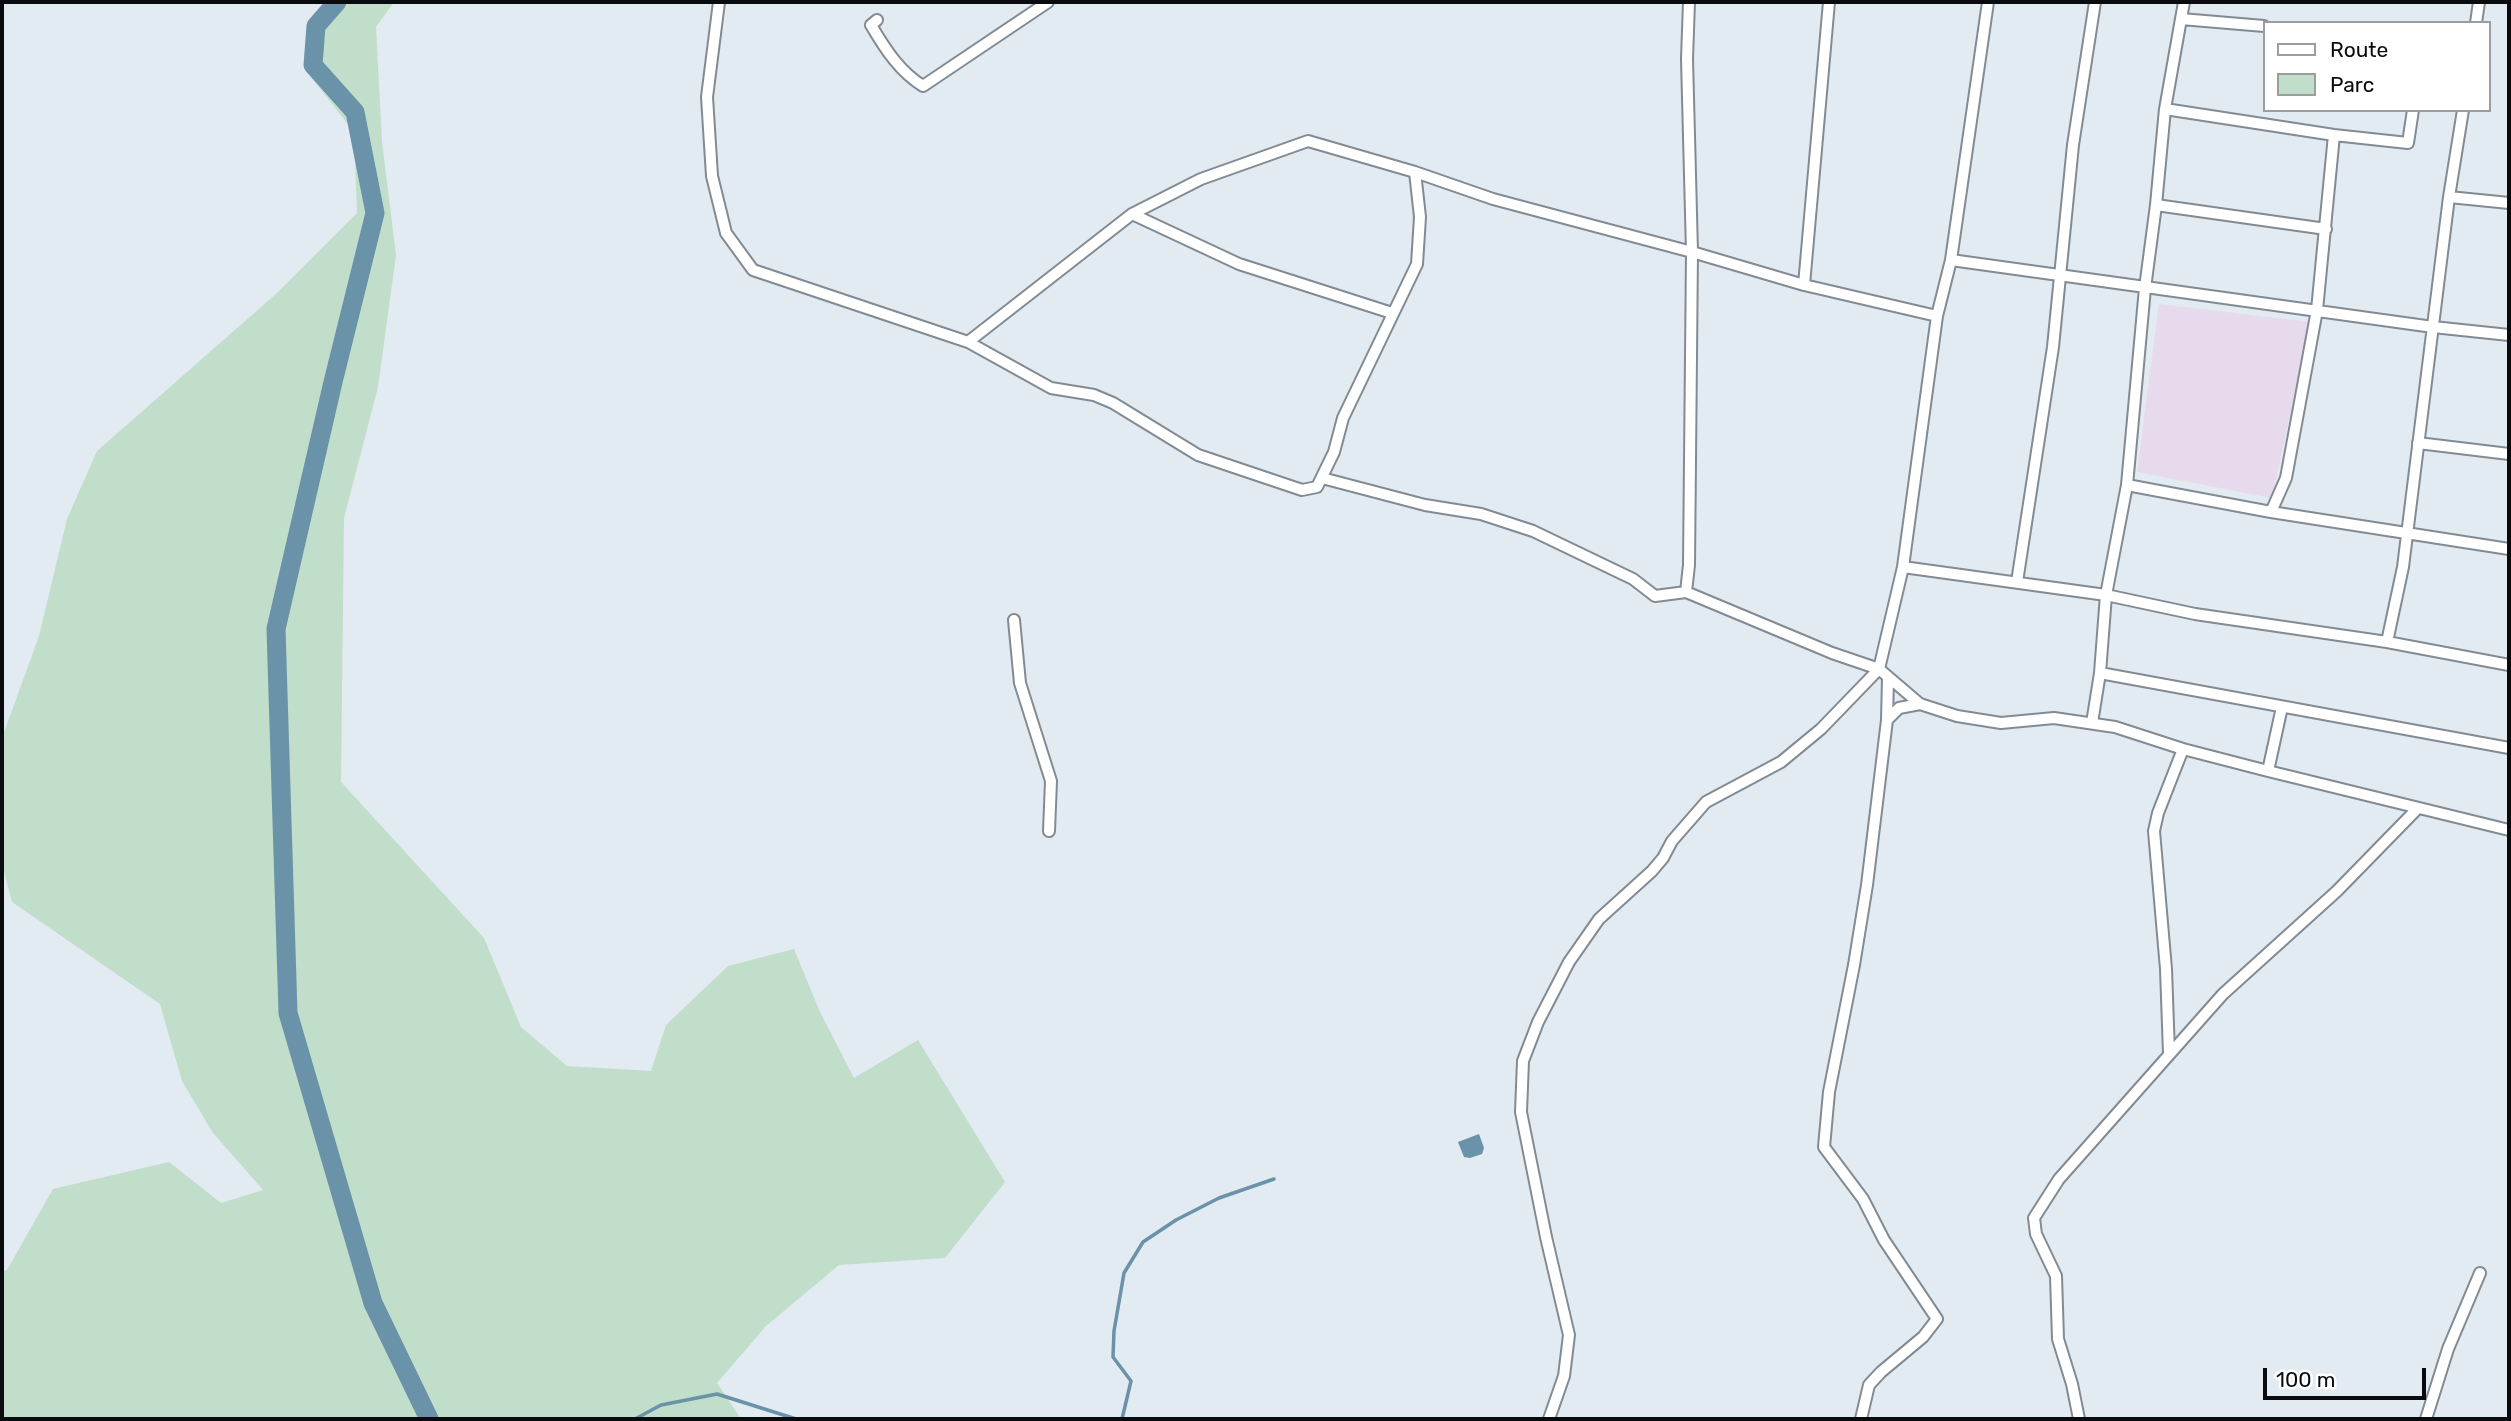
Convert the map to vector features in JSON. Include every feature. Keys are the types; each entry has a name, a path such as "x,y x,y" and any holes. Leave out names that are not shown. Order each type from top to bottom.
{"street":[{"path":"719,2 707,97 712,176 726,233 753,270 968,342 1051,388 1103,399 1198,455 1301,490 1317,487 1322,478 1334,452 1343,418 1417,264 1420,217 1415,172"},
{"path":"877,20 872,25 884,47 910,78 923,86 1048,2"},
{"path":"1686,592 1689,565 1692,252 1687,59 1689,2"},
{"path":"1804,285 1829,2"},
{"path":"1549,1419 1564,1376 1569,1335 1521,1112 1524,1061 1538,1022 1584,936 1599,919 1652,872 1672,841 1706,803 1781,762 1821,729 1878,669 1903,566 1937,316 1951,260 1988,2"},
{"path":"2017,582 2053,347 2073,145 2095,2"},
{"path":"2092,723 2106,595 2127,485 2165,109 2184,2"},
{"path":"2476,21 2479,2"},
{"path":"2181,19 2262,26"},
{"path":"2165,109 2310,129 2334,135 2408,143 2413,112"},
{"path":"2387,642 2403,566 2449,197 2463,112"},
{"path":"2271,512 2286,478 2317,310 2334,135"},
{"path":"968,342 1132,214 1201,179 1308,141 1415,172 1493,199 1804,285 1937,316"},
{"path":"2449,197 2509,203"},
{"path":"2156,205 2326,229"},
{"path":"1132,214 1239,264 1392,313"},
{"path":"1951,260 2433,327 2509,334"},
{"path":"2418,443 2509,454"},
{"path":"1322,478 1425,505 1480,514 1533,531 1633,579 1655,596 1686,592 1832,653 1878,669 1920,704 1957,716 2001,723 2054,718 2115,727 2183,749 2509,830"},
{"path":"2127,485 2271,512 2509,549"},
{"path":"1903,566 2106,595 2195,614 2387,642 2509,665"},
{"path":"1014,620 1020,683 1051,781 1049,831"},
{"path":"2099,673 2509,748"},
{"path":"1861,1419 1869,1385 1923,1337 1937,1319 1884,1240 1863,1199 1824,1147 1829,1092 1867,885 1888,720 1888,678"},
{"path":"1888,720 1899,708 1920,704"},
{"path":"2268,771 2283,707"},
{"path":"2169,1054 2166,969 2154,831 2158,813 2183,749"},
{"path":"2078,1419 2072,1384 2058,1339 2056,1276 2036,1234 2034,1218 2059,1179 2223,994 2337,891 2418,808"},
{"path":"2426,1419 2448,1349 2480,1273"}],"shaded area":[{"path":"2159,304 2310,322 2272,498 2137,472"}],"green space":[{"path":"332,2 394,2 376,27 382,142 396,255 378,387 344,518 341,782 484,938 521,1027 567,1066 651,1071 666,1025 728,966 794,949 820,1012 854,1078 918,1040 1005,1182 945,1258 839,1265 766,1326 717,1383 741,1419 2,1419 2,1272 7,1270 53,1189 169,1162 221,1203 263,1190 213,1133 182,1081 160,1004 12,902 2,864 2,738 39,636 67,519 97,451 277,293 357,213 354,132 304,68 311,28"}],"water":[{"path":"1479,1134 1484,1148 1482,1154 1464,1157 1458,1142"}],"waterway":[{"path":"337,2 316,26 313,65 355,112 375,213 276,629 288,1013 373,1303 429,1419"},
{"path":"1122,1419 1131,1381 1113,1357 1114,1331 1124,1273 1143,1242 1176,1220 1219,1198 1274,1179"},
{"path":"635,1419 661,1405 717,1394 796,1419"}]}
